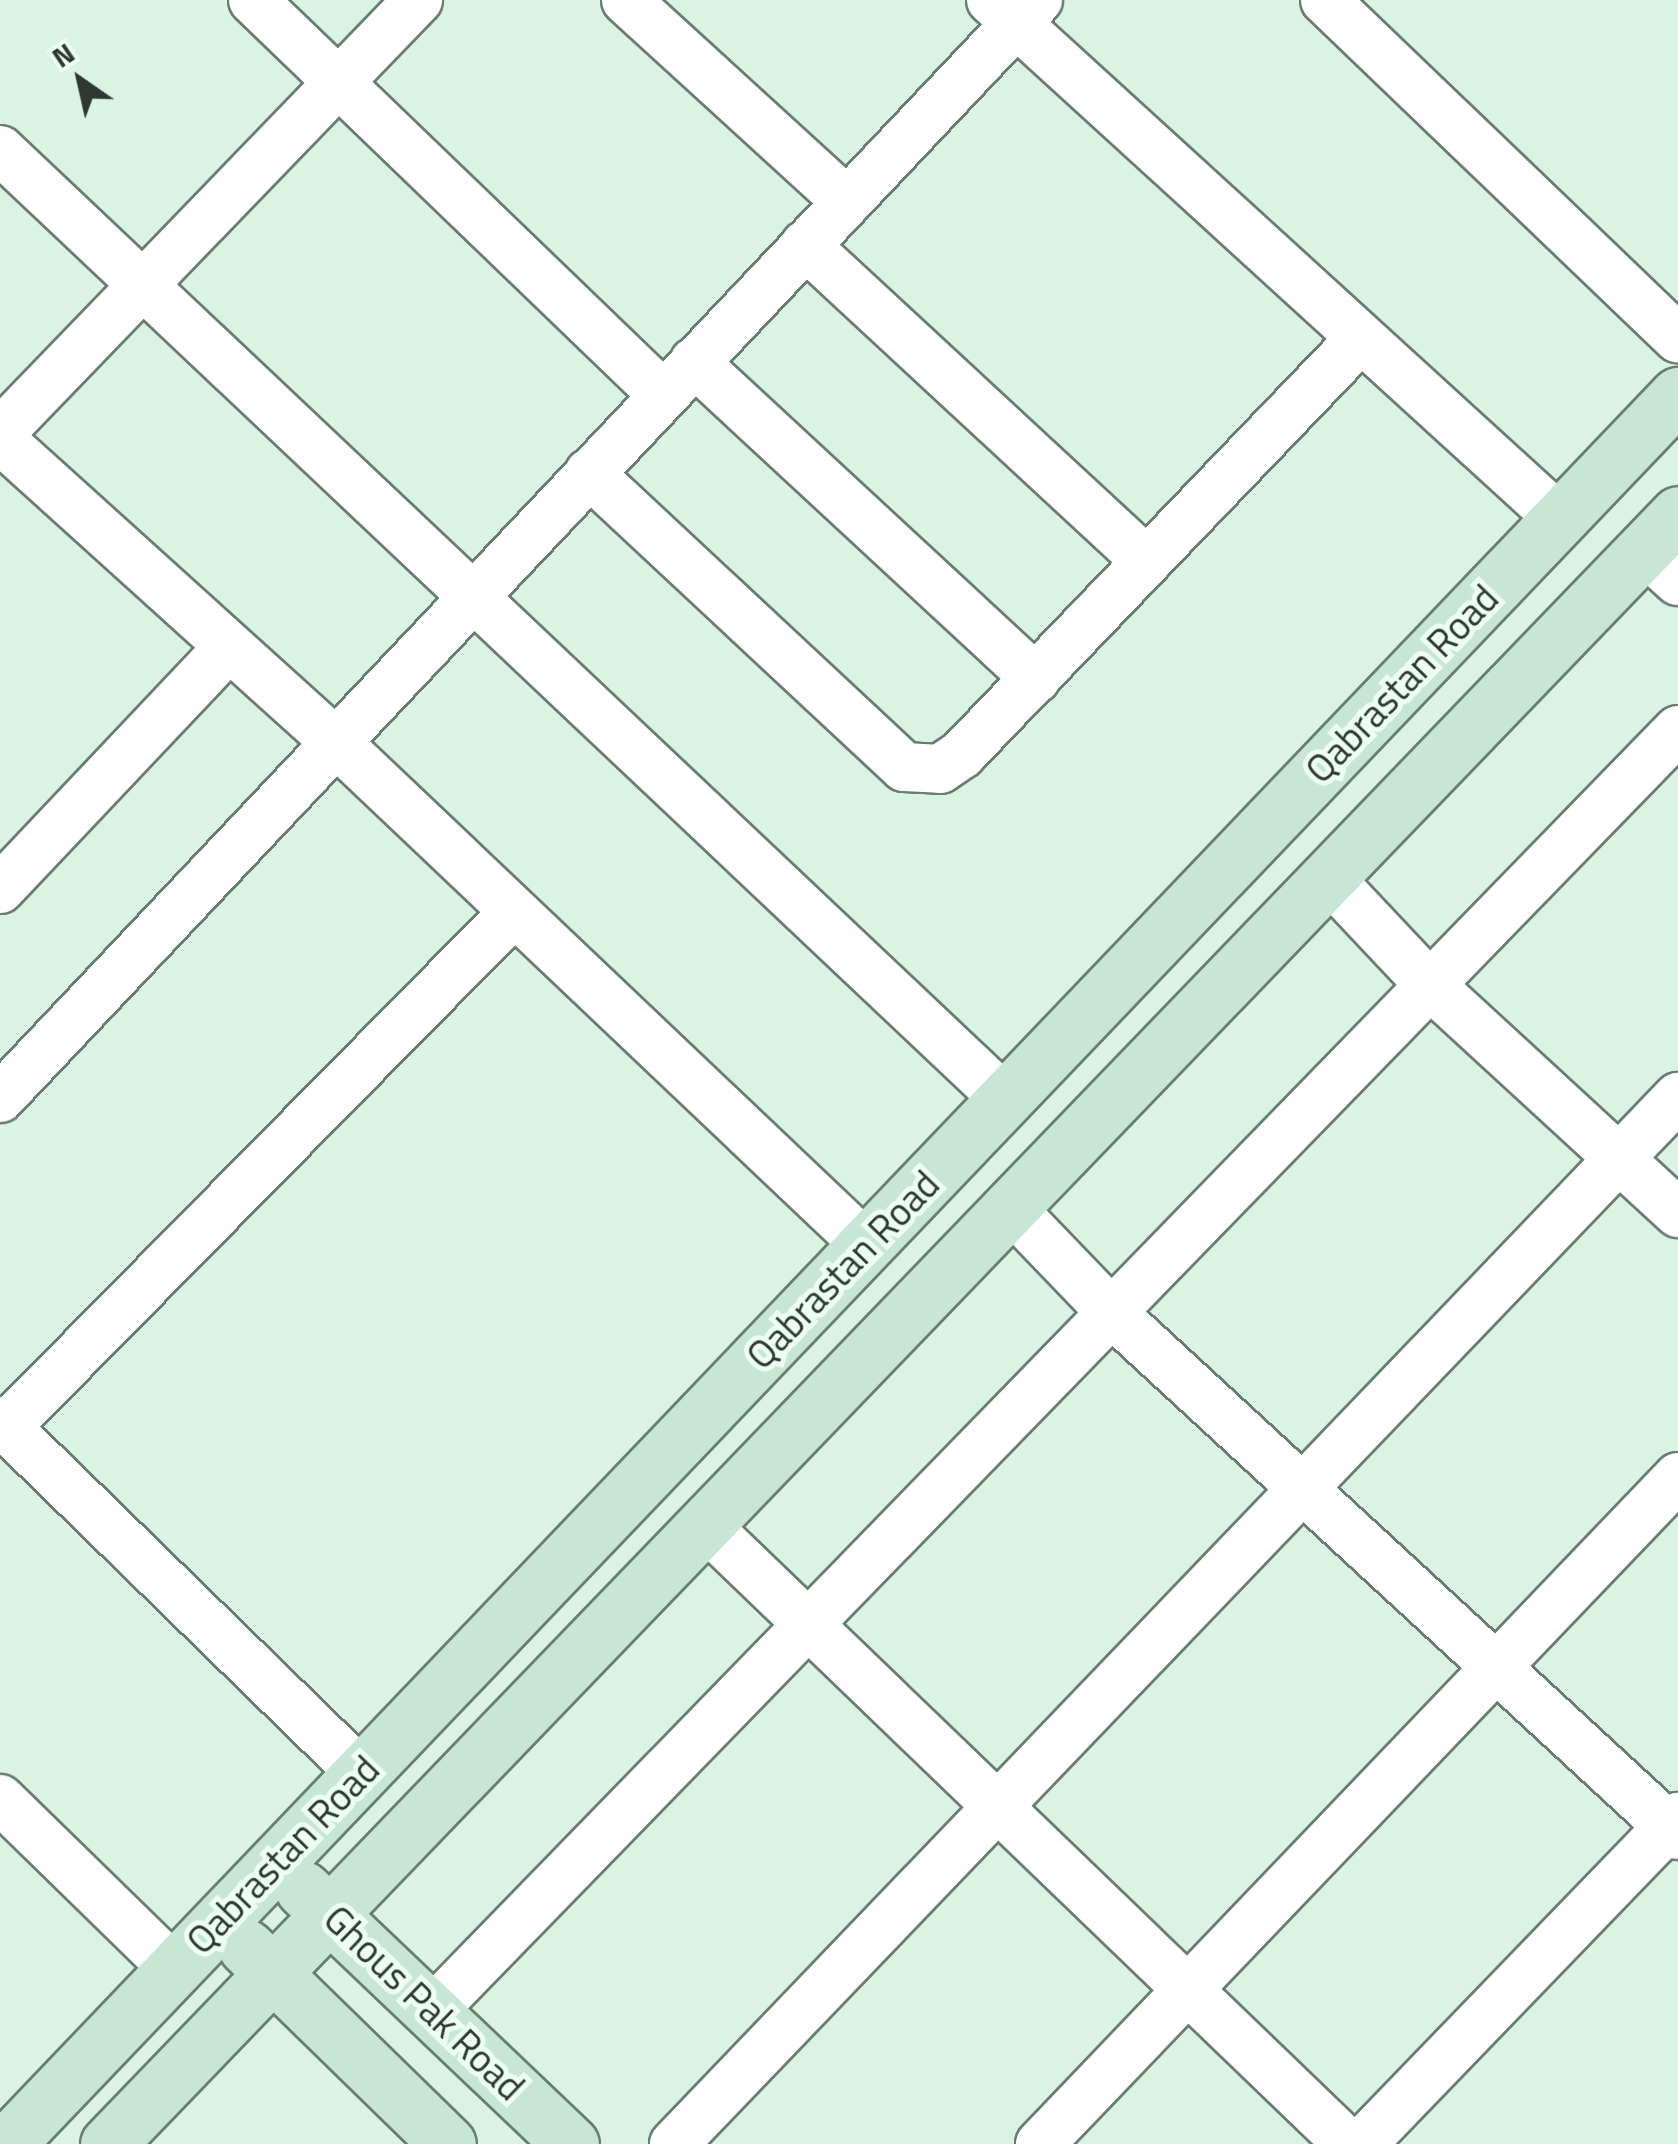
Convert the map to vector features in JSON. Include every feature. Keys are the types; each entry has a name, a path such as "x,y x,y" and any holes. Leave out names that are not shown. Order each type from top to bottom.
{"main road":[{"name":"Qabrastan Road","path":"6,2138 174,1969 866,1245 1008,1102 1678,396"},
{"name":"Qabrastan Road","path":"108,2144 1328,877 1667,548"},
{"name":"Ghous Pak Road","path":"275,1864 571,2144"},
{"path":"218,1922 448,2144"}],"street":[{"path":"254,0 338,82 678,379 1036,679"},
{"path":"418,0 143,285 2,443 338,744 866,1245"},
{"path":"626,0 846,201"},
{"path":"1325,0 1678,339"},
{"path":"0,1098 338,744 472,596 846,201 1014,8 1361,338 1560,519"},
{"path":"0,150 1008,1102"},
{"path":"805,244 1147,562"},
{"path":"589,474 904,767 940,769 962,754 1036,679 1361,338"},
{"path":"0,889 229,646"},
{"path":"432,2011 810,1629 1109,1310 1678,730"},
{"path":"1328,877 1428,982 1678,1213"},
{"path":"361,1773 3,1424 514,912"},
{"path":"674,2144 1678,1097"},
{"path":"1010,1206 1109,1310 1301,1490 1675,1826 1362,2144"},
{"path":"1040,2144 1678,1477"},
{"path":"704,1524 1348,2144"},
{"path":"0,1799 174,1969"}]}
